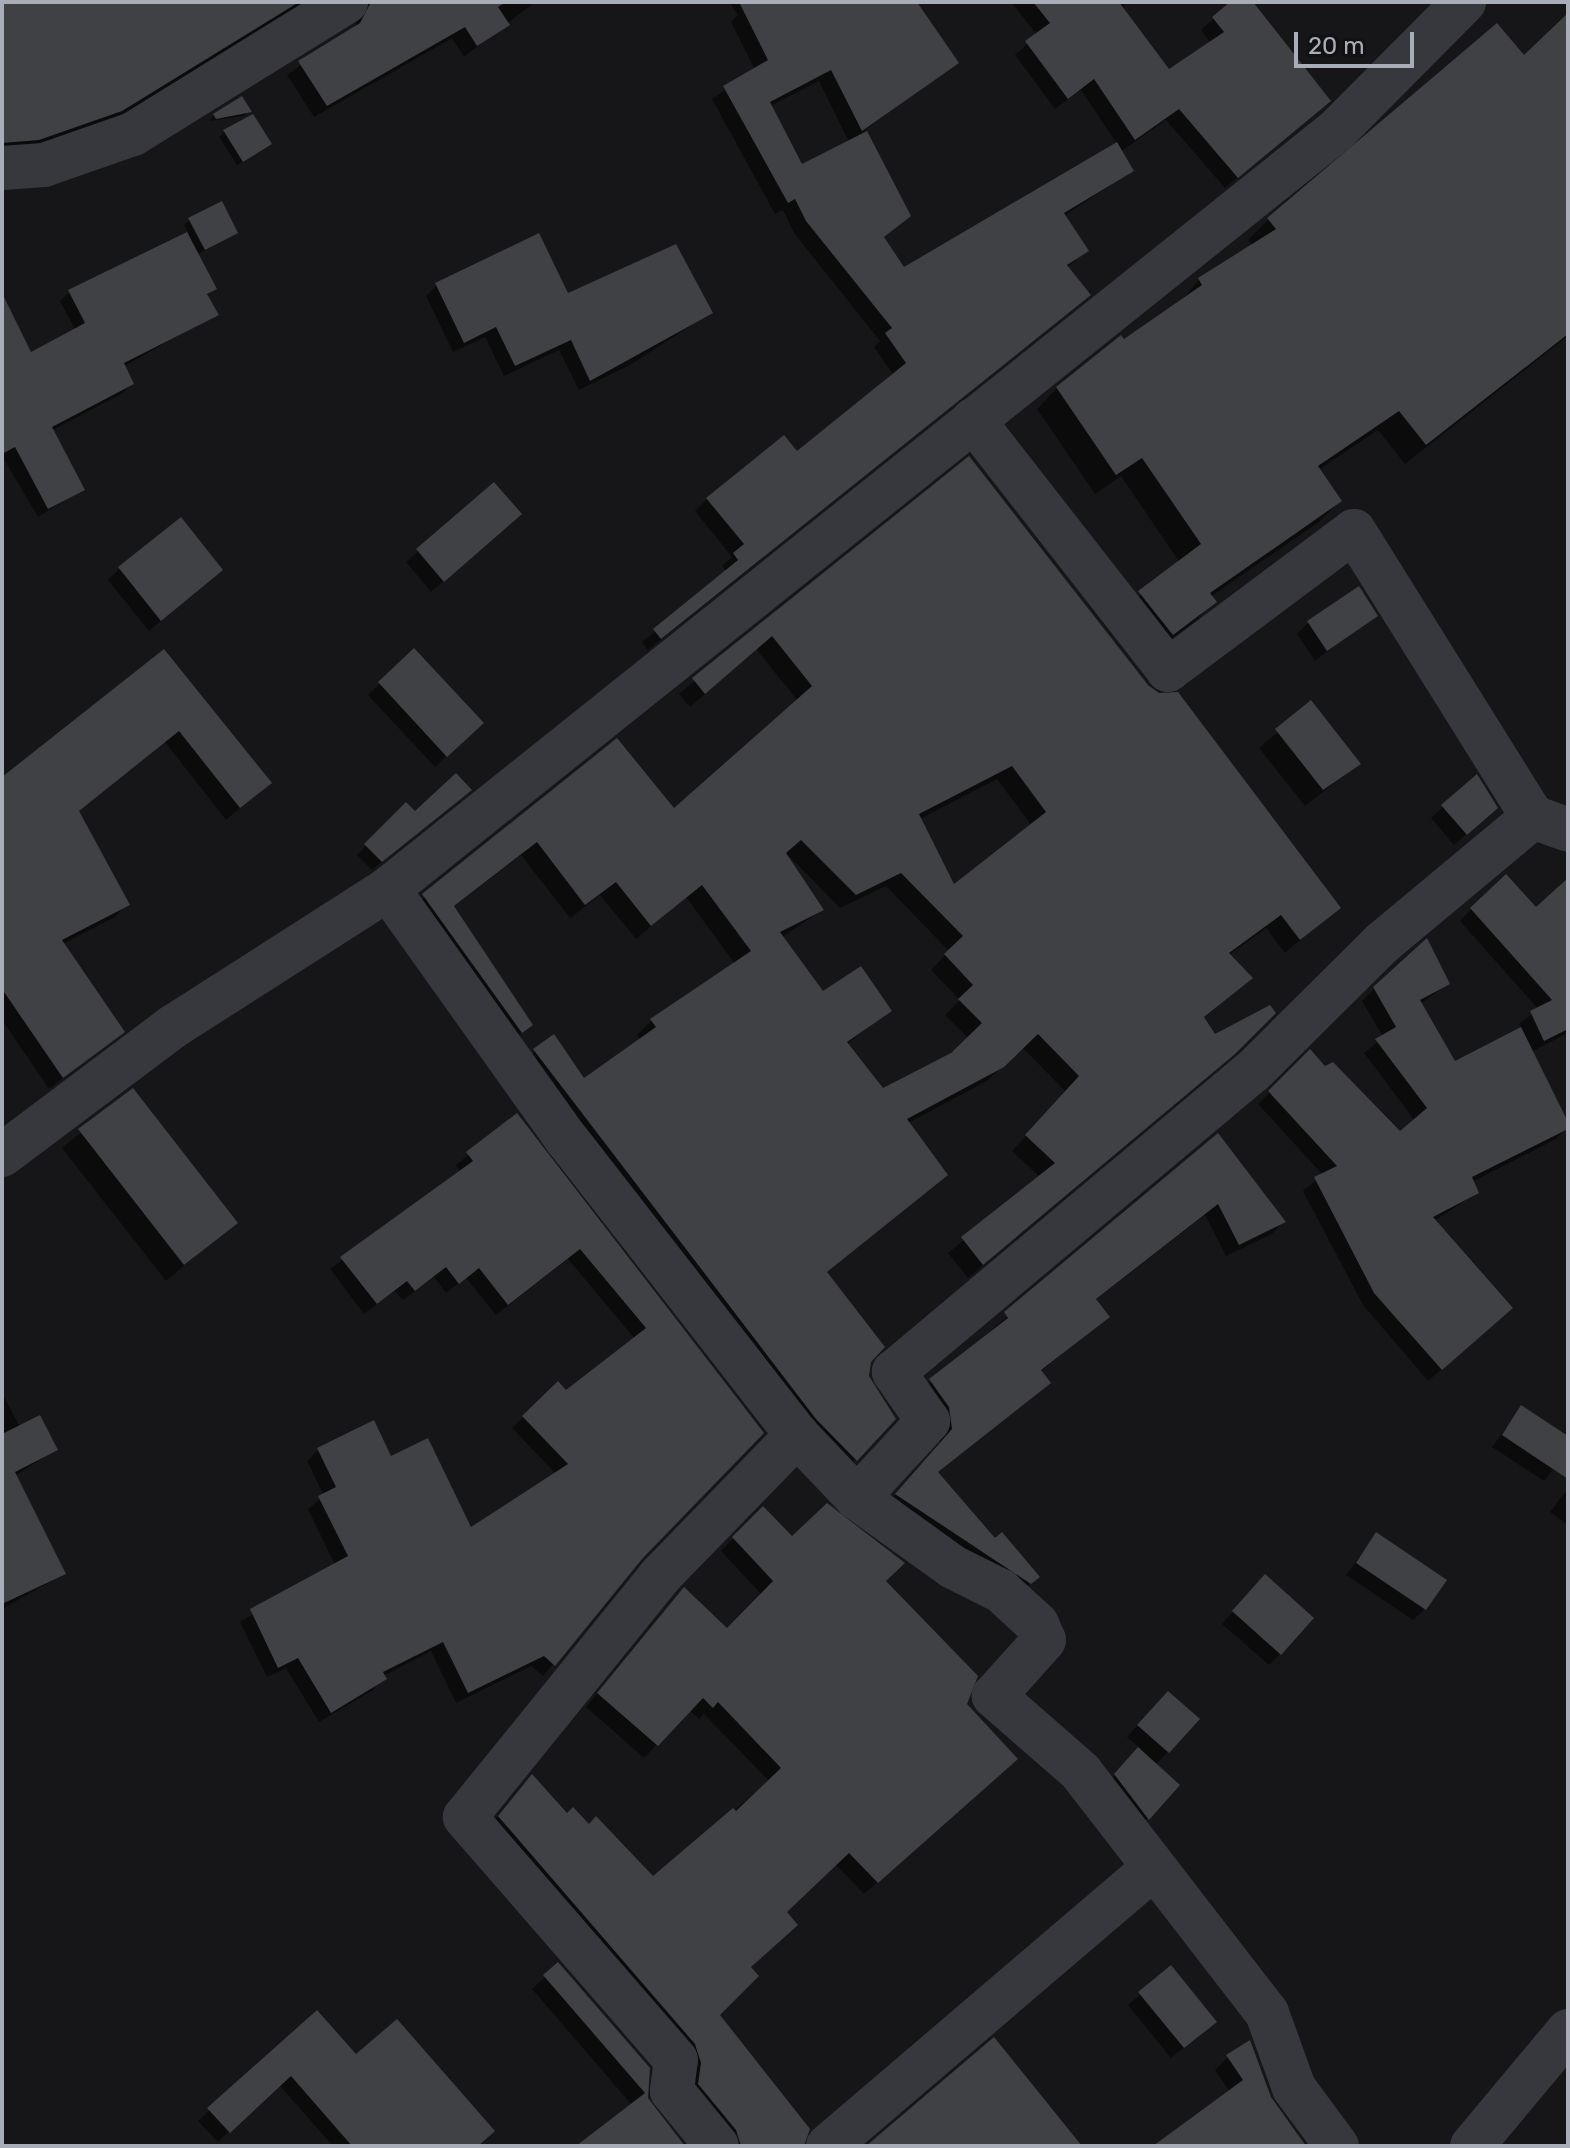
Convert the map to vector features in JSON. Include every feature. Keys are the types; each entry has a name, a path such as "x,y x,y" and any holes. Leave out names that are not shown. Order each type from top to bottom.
{"street":[{"path":"2,168 44,165 133,134 346,2"},
{"path":"2,1155 174,1026 388,889 1336,131 1464,2"},
{"path":"857,1498 928,1421 894,1372 1230,1092 1382,943 1550,824 1354,531 1168,670 973,420"},
{"path":"388,889 567,1140 797,1435 857,1498 953,1567 1001,1591 1037,1624 1044,1640 994,1696 1081,1772 1267,2013 1294,2088 1337,2146"},
{"path":"717,2146 672,2091 676,2060 465,1817 660,1576 797,1435"},
{"path":"828,2146 1153,1868"},
{"path":"1472,2146 1568,2031"}],"building":[{"path":"2,2 299,2 122,111 39,140 2,143"},
{"path":"371,2 506,2 498,7 510,25 477,46 465,27 327,106 298,61 360,23"},
{"path":"739,2 917,2 959,63 862,131 831,70 770,102 802,164 867,131 911,216 884,237 904,267 1117,142 1134,171 1064,213 1089,251 1067,265 1091,295 661,639 653,629 738,560 733,553 744,544 706,498 784,435 797,451 906,363 885,333 892,328 806,221 795,199 788,203 723,86 768,60"},
{"path":"1033,2 1119,2 1169,69 1224,32 1212,17 1230,2 1253,2 1331,101 1238,178 1179,109 1135,140 1094,79 1068,99 1025,41 1050,23"},
{"path":"1568,13 1568,334 1426,445 1399,411 1318,466 1342,501 1210,593 1217,602 1173,635 1138,591 1201,544 1142,458 1116,475 1056,387 1121,335 1124,339 1202,285 1198,278 1276,229 1267,218 1497,23 1524,55"},
{"path":"242,96 252,112 216,119 213,114"},
{"path":"253,114 272,144 243,162 223,130"},
{"path":"222,201 238,233 205,250 188,218"},
{"path":"187,232 217,289 207,294 219,315 124,363 134,384 52,427 85,490 48,509 15,447 2,454 2,293 31,352 85,323 68,290"},
{"path":"539,233 568,293 676,244 713,313 590,381 571,340 515,366 496,327 464,343 435,283"},
{"path":"969,456 1148,685 1159,693 1178,692 1341,908 1300,940 1281,915 1229,953 1253,978 1204,1017 1215,1034 1270,1005 1276,1013 1235,1054 983,1265 961,1237 1055,1163 1025,1135 1079,1076 1038,1034 1004,1067 907,1119 948,1175 827,1272 885,1347 871,1362 869,1376 896,1419 857,1461 816,1419 533,1049 554,1034 584,1078 656,1027 650,1019 751,951 702,885 651,926 616,882 585,905 537,842 454,906 533,1025 522,1033 422,894 617,738 674,808 812,686 772,636 705,694 692,678","holes":["1012,766 1046,812 954,884 919,814","801,840 856,895 901,873 963,936 944,954 973,985 958,999 982,1023 951,1053 883,1088 847,1042 892,1011 861,966 823,991 780,932 824,910 786,853"]},
{"path":"494,482 522,514 444,582 416,549"},
{"path":"181,517 223,570 161,621 118,567"},
{"path":"1359,586 1378,616 1327,651 1307,621"},
{"path":"414,648 484,723 447,757 378,682"},
{"path":"164,649 272,783 240,808 179,731 79,811 130,905 62,940 125,1032 63,1078 2,989 2,777"},
{"path":"1311,700 1361,764 1323,790 1275,729"},
{"path":"456,773 472,790 382,862 364,844 406,802 415,811"},
{"path":"1477,774 1498,808 1467,835 1441,805"},
{"path":"1506,874 1536,907 1568,878 1568,1029 1544,1041 1530,1011 1552,1000 1470,908"},
{"path":"1427,938 1450,984 1420,1000 1455,1061 1521,1027 1568,1122 1568,1129 1472,1177 1479,1193 1433,1217 1513,1308 1442,1370 1374,1293 1314,1177 1337,1166 1268,1091 1310,1049 1325,1066 1333,1062 1400,1131 1427,1108 1375,1039 1396,1027 1373,987"},
{"path":"133,1088 238,1223 184,1265 78,1129"},
{"path":"517,1113 764,1433 642,1559 555,1666 544,1656 468,1693 443,1642 383,1672 387,1679 331,1713 298,1658 278,1668 250,1609 348,1556 318,1496 336,1487 317,1448 374,1420 391,1456 428,1438 471,1527 568,1464 522,1416 558,1381 566,1390 646,1328 580,1249 508,1305 479,1268 459,1284 446,1267 415,1291 407,1281 377,1304 340,1257 473,1161 466,1152"},
{"path":"1218,1133 1286,1222 1239,1245 1218,1204 1096,1299 1110,1317 1041,1370 1051,1383 938,1472 995,1538 1002,1532 1040,1577 1031,1584 895,1494 952,1429 949,1407 929,1379 1008,1318 1004,1312"},
{"path":"1521,1405 1568,1436 1568,1479 1502,1435"},
{"path":"40,1415 58,1450 15,1472 66,1574 2,1604 2,1434"},
{"path":"827,1503 905,1563 886,1581 978,1676 967,1704 1018,1759 878,1883 849,1853 787,1912 798,1925 751,1967 759,1976 720,2015 810,2129 804,2146 741,2146 736,2130 698,2084 701,2063 695,2044 498,1816 532,1774 567,1813 573,1807 589,1824 596,1816 653,1876 733,1808 736,1811 781,1768 718,1702 713,1708 703,1698 658,1746 597,1693 684,1587 727,1628 773,1581 732,1537 763,1506 792,1536"},
{"path":"1376,1532 1447,1580 1426,1610 1356,1563"},
{"path":"1265,1574 1314,1618 1281,1655 1232,1611"},
{"path":"1168,1691 1200,1719 1169,1753 1137,1725"},
{"path":"1138,1747 1180,1785 1149,1820 1114,1774"},
{"path":"558,1962 650,2068 648,2098 685,2146 576,2146 645,2093 543,1975"},
{"path":"1171,1965 1217,2022 1184,2048 1138,1992"},
{"path":"317,2010 356,2054 397,2019 495,2131 478,2146 352,2146 291,2076 230,2133 207,2108"},
{"path":"994,2037 1082,2146 866,2146"},
{"path":"1250,2040 1271,2097 1306,2146 1153,2146 1243,2080 1226,2055"}]}
